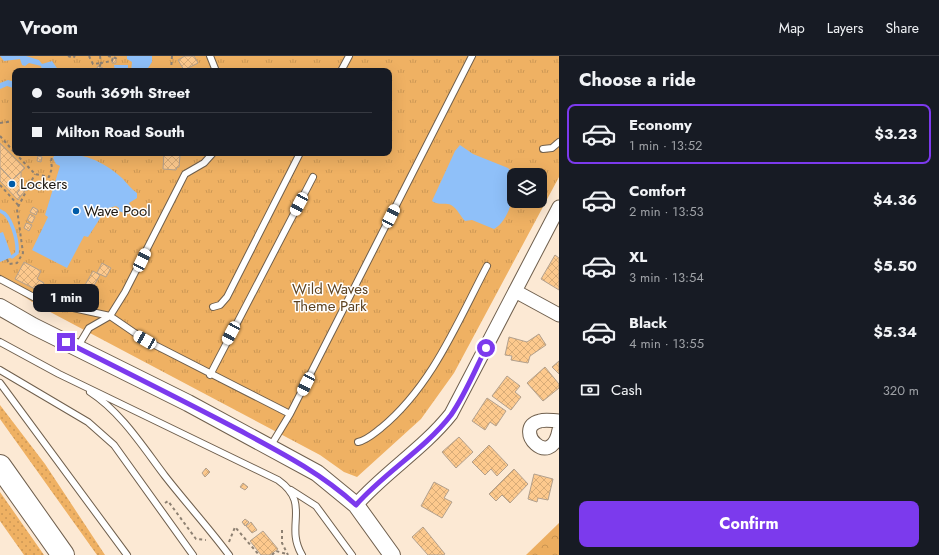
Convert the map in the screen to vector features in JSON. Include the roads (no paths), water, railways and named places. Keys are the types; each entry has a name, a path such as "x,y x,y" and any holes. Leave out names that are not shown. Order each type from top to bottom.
{"highway":[{"path":"0,466 62,555"}],"street":[{"path":"356,505 370,490 426,442 451,414 559,208"},
{"path":"515,292 559,316"},
{"path":"0,307 33,326 188,403 317,473 356,505 392,555"},
{"path":"559,421 543,420 535,423 530,430 531,440 539,446 549,447 557,439 559,430"}],"lane":[{"path":"210,56 215,68"},
{"path":"343,68 349,56"},
{"path":"270,447 290,414 472,56"},
{"path":"544,149 552,148 559,142"},
{"path":"77,348 89,328 110,316 136,273 185,174 204,163 210,156"},
{"path":"213,307 220,305 227,297 298,156"},
{"path":"210,375 313,177"},
{"path":"358,442 368,438 397,413 430,373 487,266"},
{"path":"0,279 40,301 110,316 133,333 210,375 290,414"},
{"path":"0,342 94,395 113,412 145,447 165,476 229,555"},
{"path":"0,370 88,422 114,445 193,555"},
{"path":"59,374 270,475 290,490 316,506 352,555"},
{"path":"0,383 126,555"},
{"path":"290,490 294,496 297,509 294,537 302,555"}],"water":[{"path":"0,56 26,56 39,60 42,64 52,61 57,68 41,68 41,66 29,63 25,66 22,65 20,59 4,61"},
{"path":"127,56 152,56 152,62 148,68 131,68 132,62 127,59"},
{"path":"114,65 128,65 128,68 114,68"},
{"path":"8,80 12,81 12,88 7,86 0,89 0,83"},
{"path":"460,145 473,154 508,168 507,208 510,208 500,225 494,229 472,220 465,221 451,205 432,201 455,151"},
{"name":"Wave Pool","path":"54,156 83,156 99,162 107,166 122,178 137,193 137,198 129,203 132,208 131,213 126,214 119,211 119,208 116,206 106,209 88,237 84,236 67,268 32,250 48,217 45,215 60,166 56,164 53,158"},
{"path":"3,232 12,257 0,262 0,233"}],"waterway":[{"path":"0,211 8,218 15,236 17,253 12,257"}],"place":[{"name":"Lockers","path":"12,184"},
{"name":"Wave Pool","path":"76,211"}],"park label":[{"name":"Wild Waves Theme Park","path":"330,298"}]}
